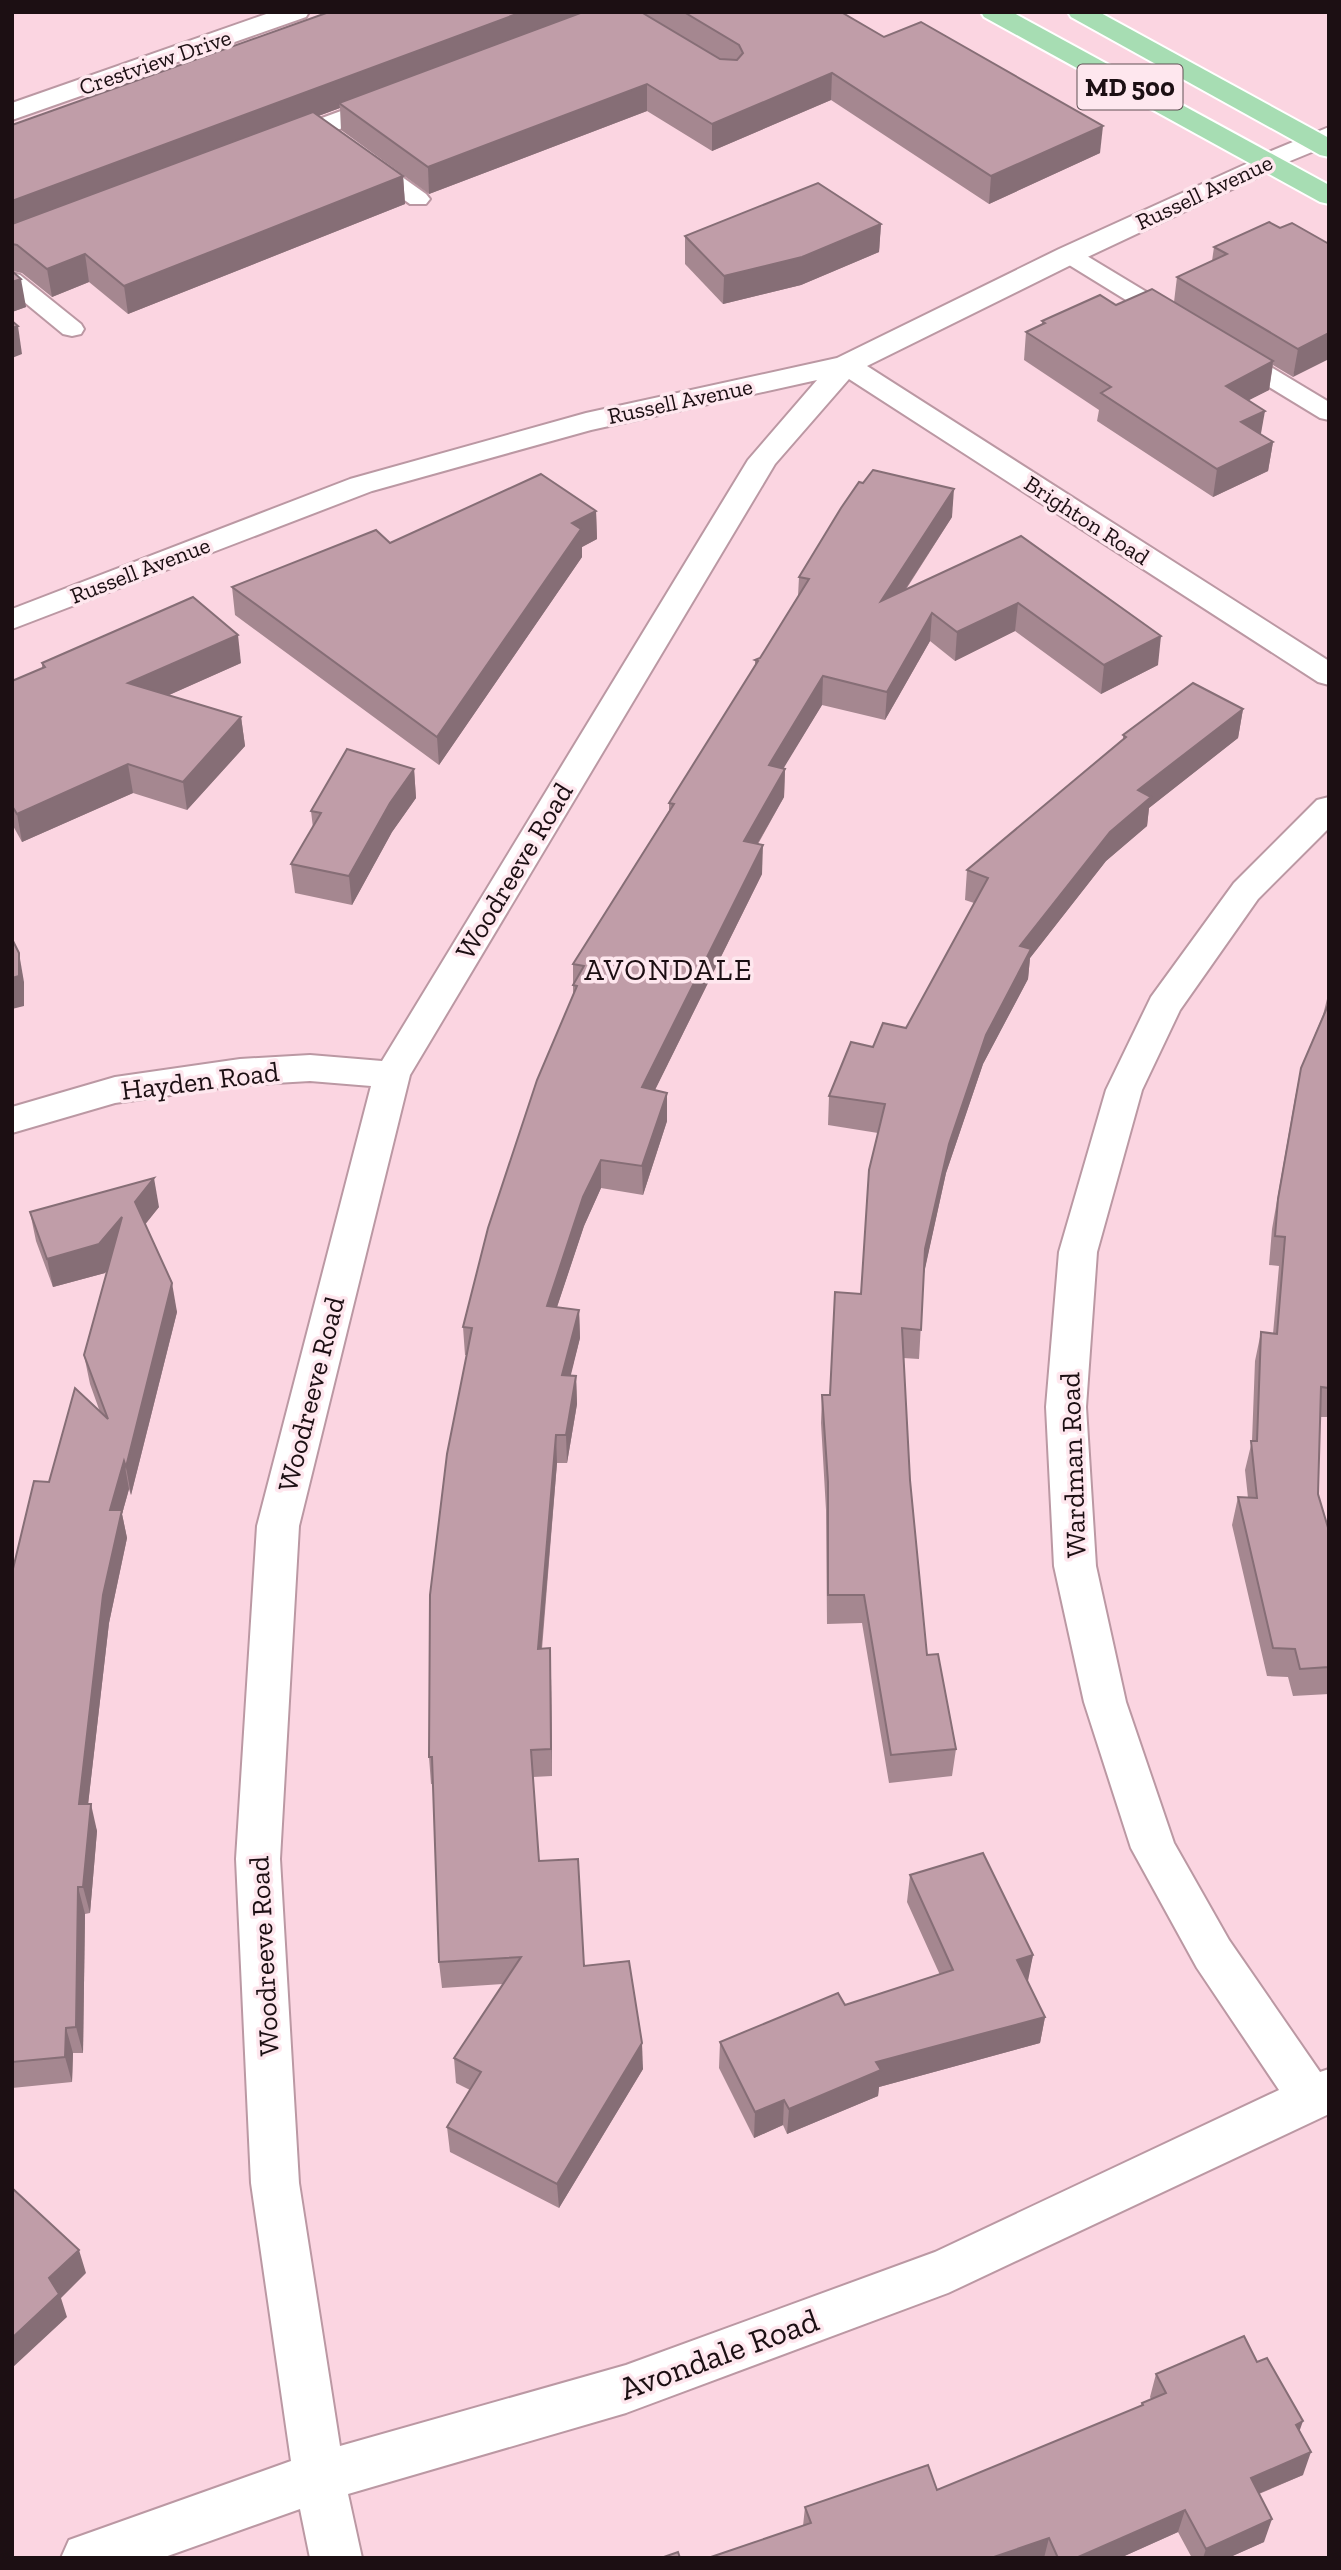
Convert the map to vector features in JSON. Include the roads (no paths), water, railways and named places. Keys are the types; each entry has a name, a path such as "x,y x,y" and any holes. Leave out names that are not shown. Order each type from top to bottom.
{"main road":[{"name":"MD 500","path":"993,12 1329,196"},
{"name":"MD 500","path":"1080,12 1324,141"}],"street":[{"name":"Crestview Drive","path":"12,112 297,12"},
{"path":"255,152 407,95"},
{"name":"Russell Avenue","path":"12,620 361,485 586,422 846,365 1069,255 1268,162 1324,141"},
{"name":"Brighton Road","path":"846,365 1329,676"},
{"name":"Woodreeve Road","path":"336,2558 319,2477 275,2183 258,1859 278,1526 392,1075 763,460 846,365"},
{"name":"Wardman Road","path":"1320,2094 1213,1954 1153,1848 1105,1702 1075,1566 1066,1407 1078,1252 1124,1090 1164,1006 1246,891 1329,808"},
{"name":"Hayden Road","path":"12,1120 115,1090 240,1072 310,1069 392,1075"},
{"name":"Avondale Road","path":"87,2558 319,2477 626,2389 948,2270 1320,2094"}],"lane":[{"path":"319,128 418,199"},
{"path":"1069,255 1329,413"},
{"path":"12,280 72,328"}],"district":[{"name":"AVONDALE","path":"669,970"}]}
